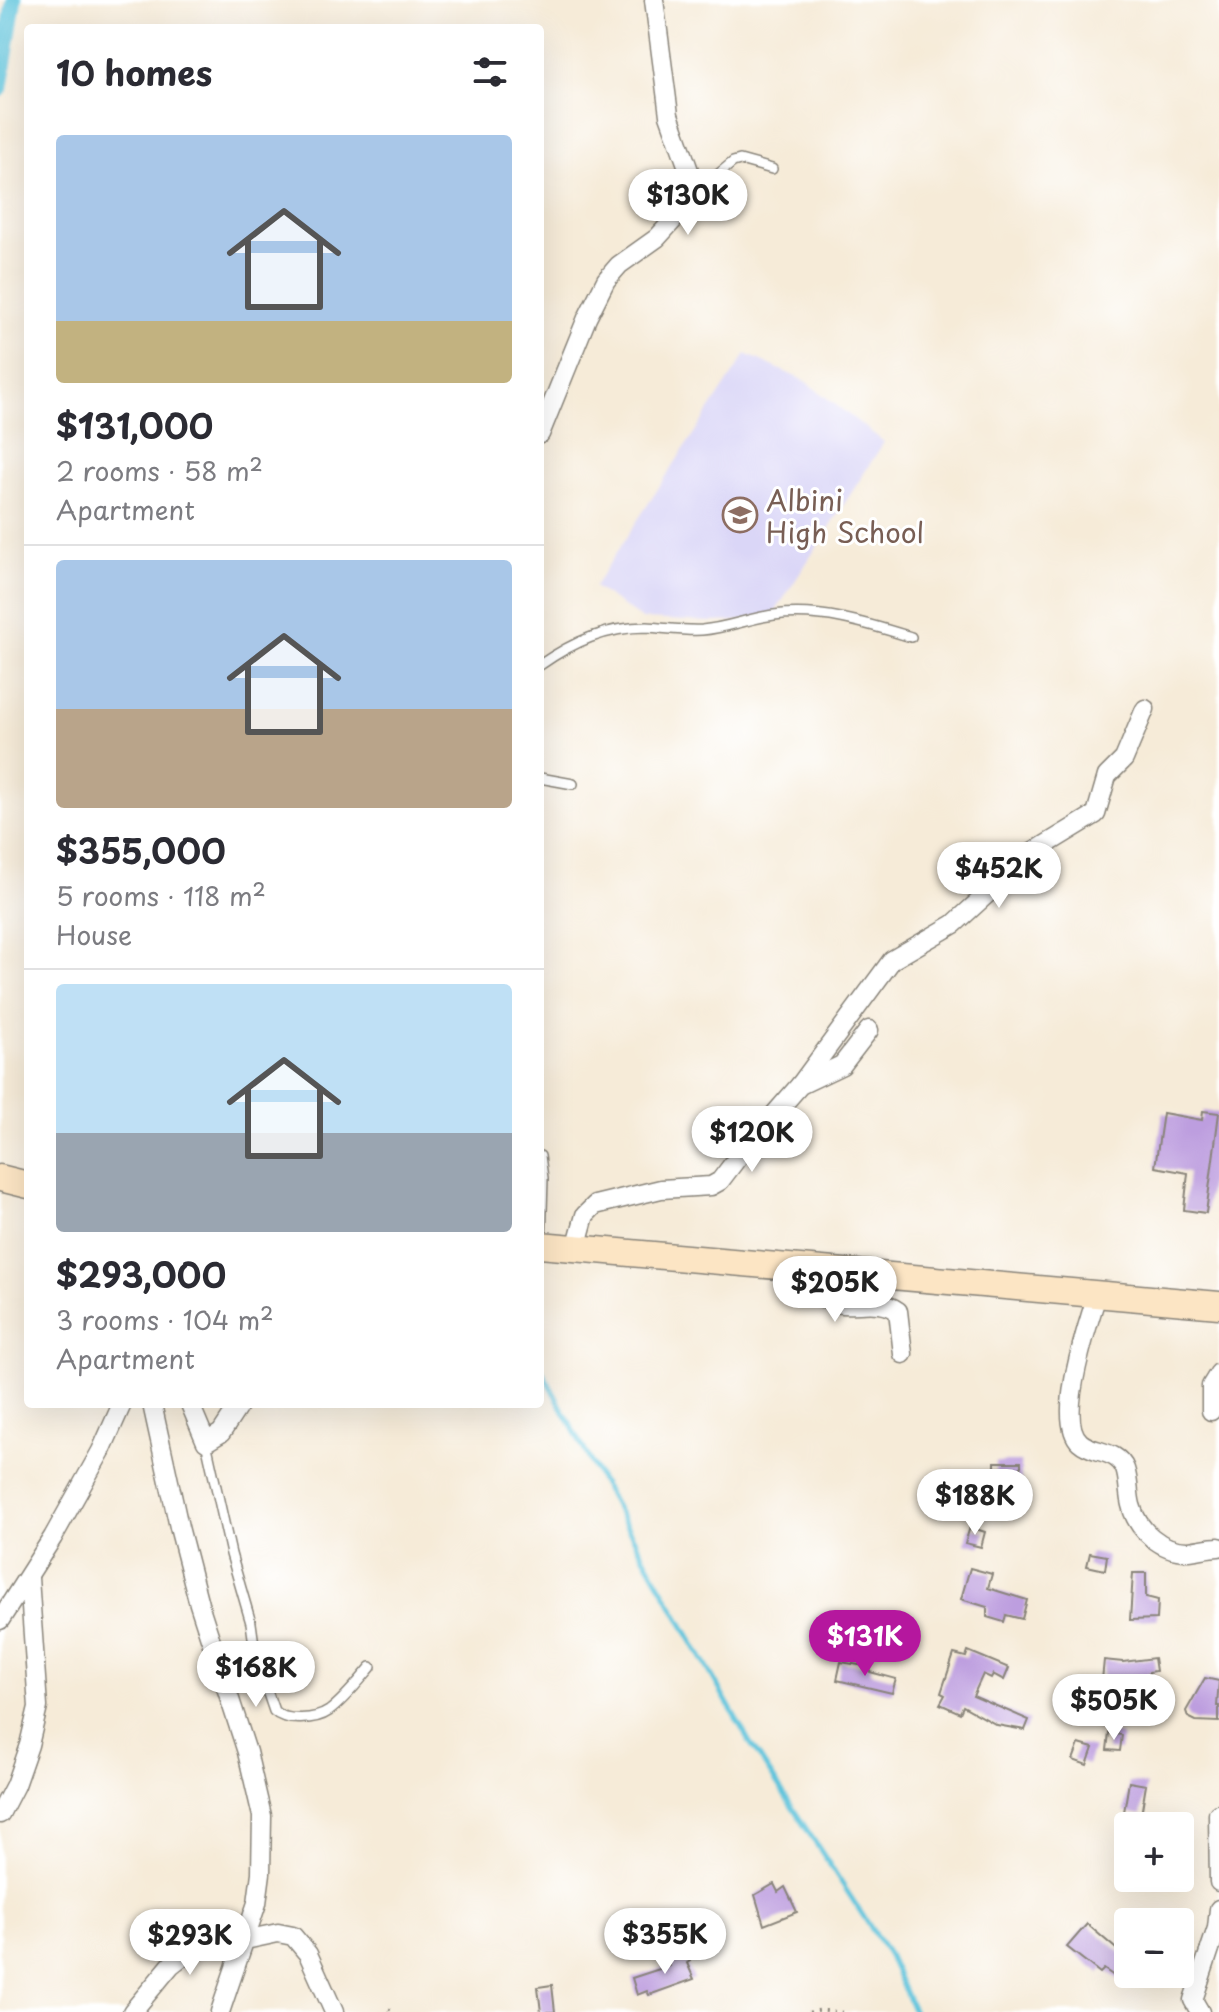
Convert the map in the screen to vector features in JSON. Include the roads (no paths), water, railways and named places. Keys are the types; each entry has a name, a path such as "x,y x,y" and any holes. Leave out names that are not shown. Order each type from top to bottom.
{"street":[{"path":"544,424 587,318 606,280 619,265 657,238 692,196 691,176 669,115 654,0"},
{"path":"576,1248 585,1215 595,1205 661,1189 711,1186 720,1181 800,1085 892,960 954,924 1032,853 1096,814 1107,776 1124,759 1145,709"},
{"path":"800,1085 842,1065 869,1030"},
{"path":"0,1178 24,1184"},
{"path":"544,1245 1219,1305"},
{"path":"807,1269 815,1290 830,1301 886,1305 898,1311 903,1354"},
{"path":"1097,1295 1075,1382 1070,1422 1072,1431 1085,1446 1120,1460 1125,1469 1132,1510 1154,1541 1188,1551 1219,1547"},
{"path":"1211,1411 1211,1386 1219,1373"},
{"path":"0,1620 29,1578 101,1451 120,1408"},
{"path":"153,1408 199,1604 258,1791 262,1816 257,1903 220,2012"},
{"path":"192,1408 206,1442 221,1433 237,1408"},
{"path":"0,1814 15,1785 38,1707 29,1578"},
{"path":"1218,1814 1219,1882"},
{"path":"1200,2012 1193,2000 1217,1928 1219,1909"},
{"path":"132,2012 171,1965 188,1952 247,1937 278,1933 293,1936 308,1954 334,2012"}],"lane":[{"path":"692,196 733,162 740,160 772,169"},
{"path":"544,662 580,640 606,631 643,627 701,630 783,614 821,614 852,619 911,637"},
{"path":"544,779 573,784"},
{"path":"206,1442 231,1554 251,1623 256,1659 274,1711 279,1717 290,1718 324,1714 371,1667"}],"waterway":[{"path":"0,89 14,0"},
{"path":"544,1374 749,1741 888,1954 914,2012"}],"place":[{"name":"Albini High School","path":"740,515"}]}
